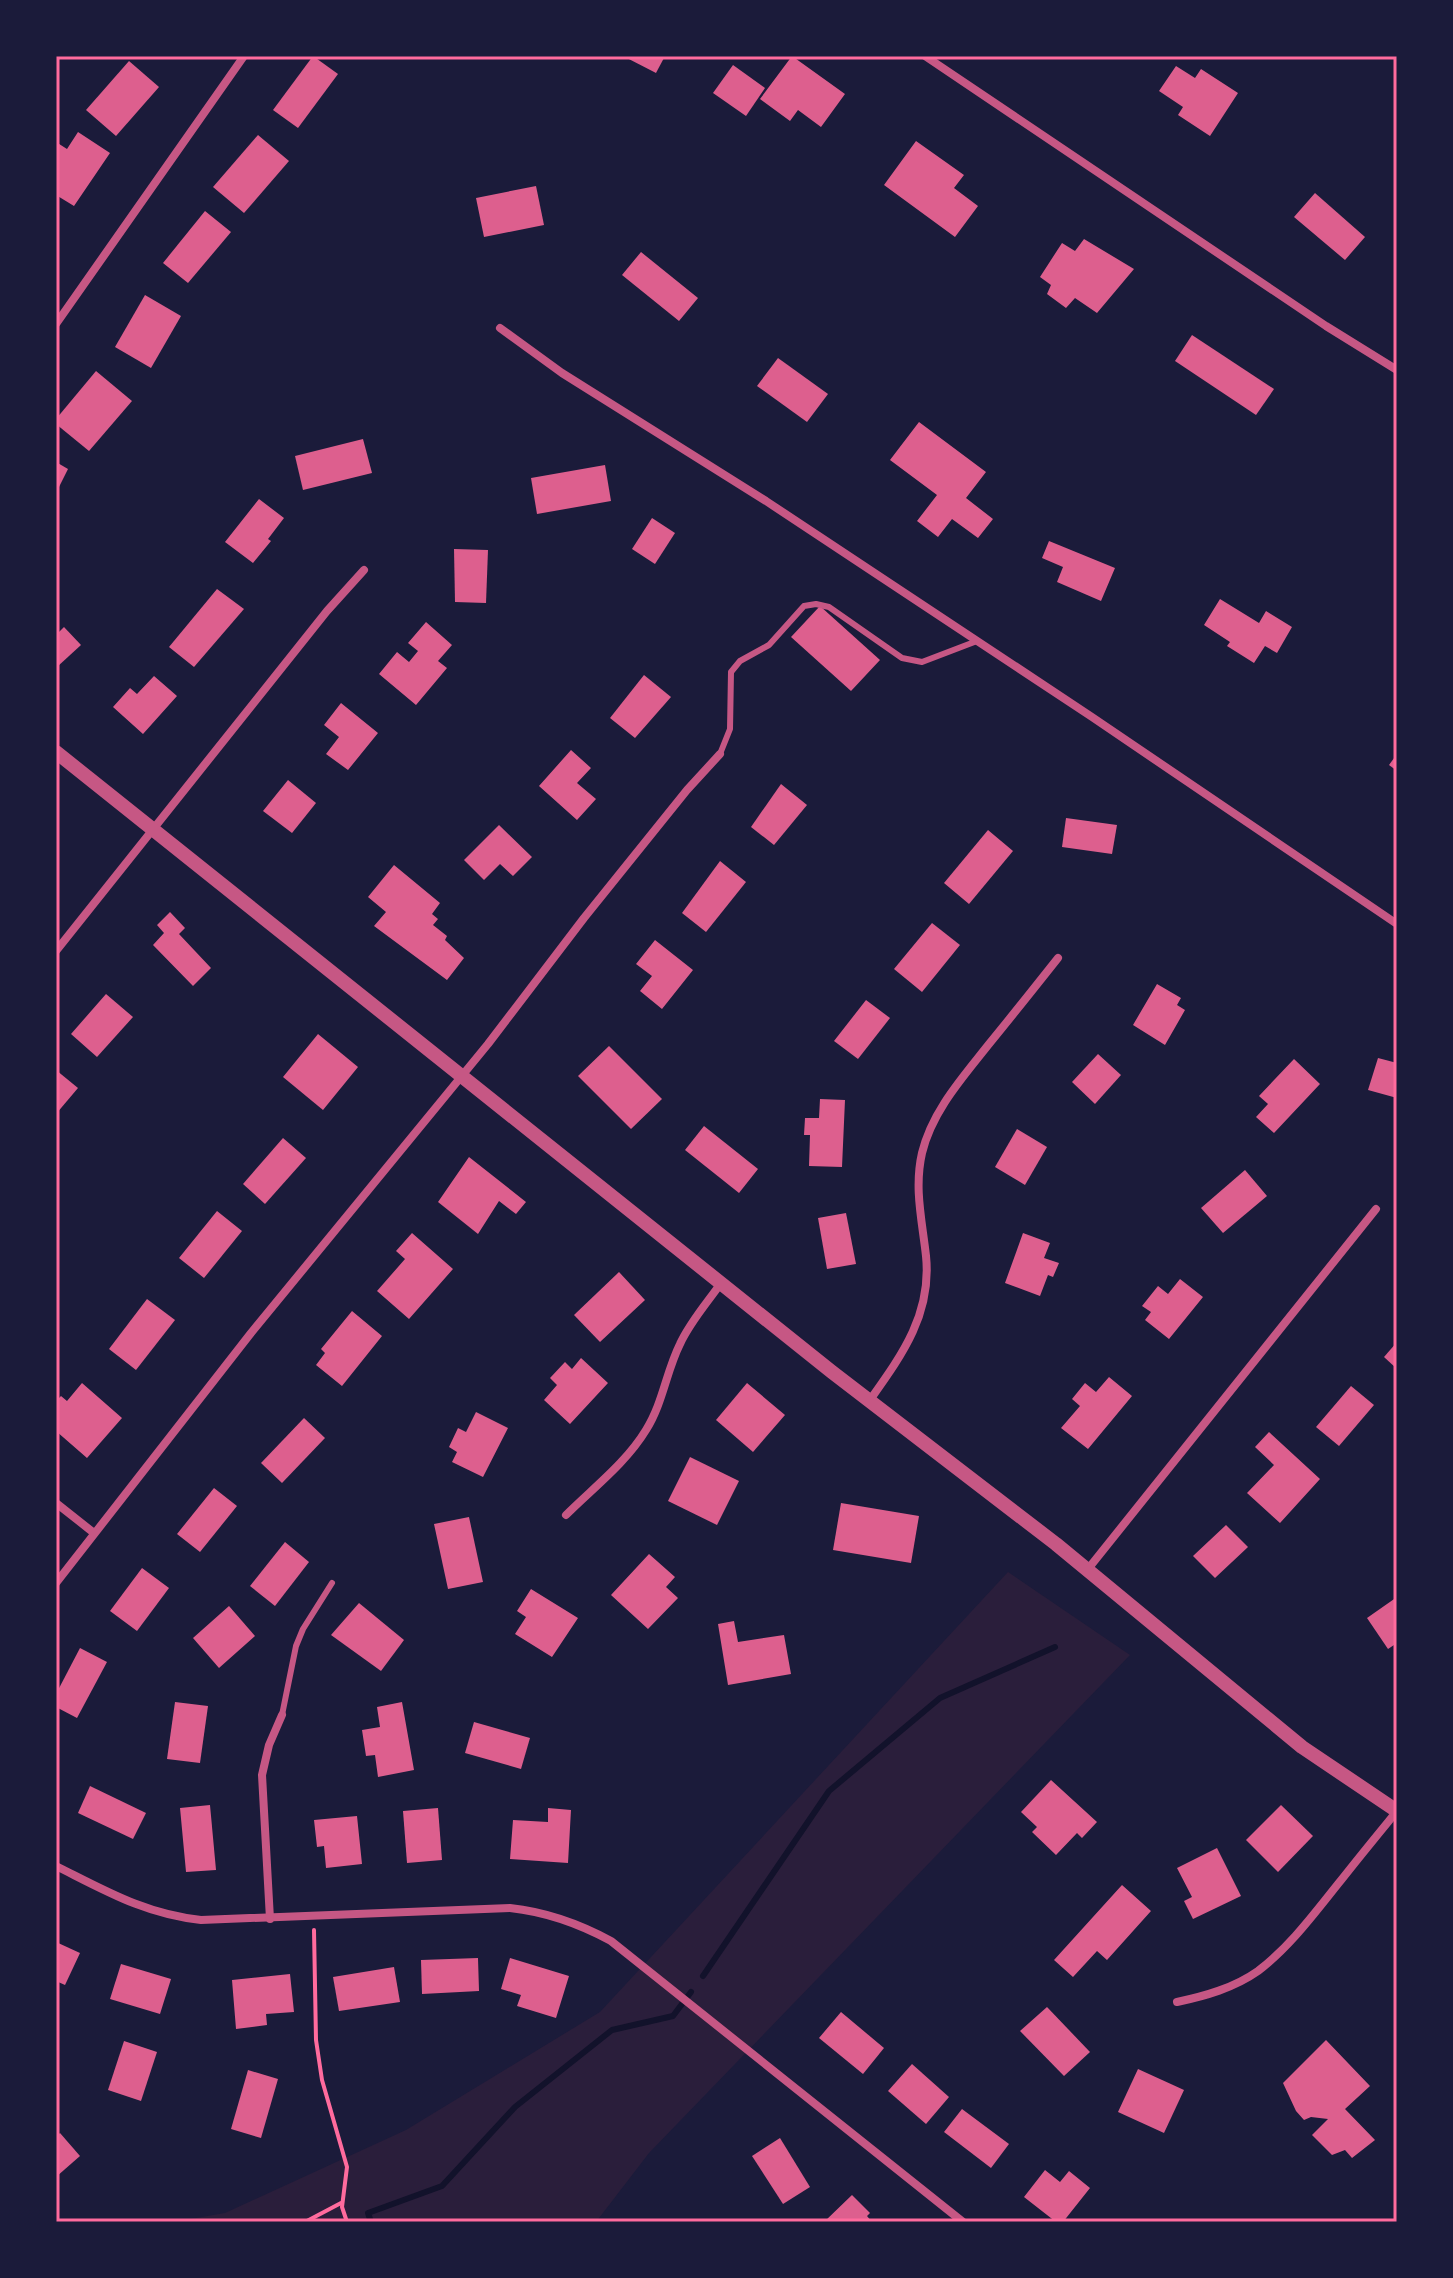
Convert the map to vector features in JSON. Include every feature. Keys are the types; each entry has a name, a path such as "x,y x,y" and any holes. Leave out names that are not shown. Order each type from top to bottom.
{"street":[{"path":"56,324 244,56"},
{"path":"925,56 1326,326 1397,370"},
{"path":"500,328 562,373 766,501 977,641 1397,924"},
{"path":"56,951 327,611 364,570"},
{"path":"56,752 721,1283 1088,1569 1302,1747 1397,1811 1287,1945 1257,1971 1233,1985 1177,2002"},
{"path":"56,1583 251,1333 462,1074 621,871 720,754"},
{"path":"870,1400 910,1341 920,1317 926,1289 926,1258 918,1202 918,1177 932,1124 948,1096 1058,958"},
{"path":"1088,1569 1376,1209"},
{"path":"566,1515 627,1456 646,1430 660,1402 679,1346 721,1283"},
{"path":"56,1503 94,1533"},
{"path":"270,1919 262,1775 269,1745 282,1715"},
{"path":"56,1866 142,1908 170,1917 270,1919 510,1908 554,1915 583,1926 611,1941 963,2222"}],"lane":[{"path":"720,754 730,729 731,672 740,661 769,645 804,606 816,604 829,607 902,658 922,662 977,641"},
{"path":"282,1715 296,1646 332,1583"}],"path":[{"path":"314,1917 316,2040 322,2080 347,2167 343,2202 347,2222"},
{"path":"305,2222 343,2202"},
{"path":"576,2222 596,2222"}],"shaded area":[{"path":"1008,1572 1130,1655 649,2153 596,2222 173,2222 225,2213 406,2130 600,2012"}],"building":[{"path":"313,56 338,74 298,128 273,110"},
{"path":"623,56 665,56 656,73"},
{"path":"792,56 845,94 821,127 798,110 790,121 760,99"},
{"path":"129,61 159,87 116,136 86,110"},
{"path":"733,65 765,88 746,116 713,93"},
{"path":"1176,66 1195,78 1201,69 1238,93 1210,136 1178,115 1183,107 1159,91"},
{"path":"78,132 110,153 74,206 56,195 56,142 67,149"},
{"path":"258,135 289,161 244,213 213,187"},
{"path":"916,141 964,175 954,188 978,206 955,237 884,185"},
{"path":"536,186 544,225 484,237 476,198"},
{"path":"1315,193 1365,237 1345,260 1294,217"},
{"path":"205,211 231,232 188,283 163,263"},
{"path":"1084,239 1134,269 1097,313 1075,298 1066,308 1047,294 1051,285 1040,277 1062,243 1075,251"},
{"path":"641,252 698,298 679,321 622,275"},
{"path":"145,295 181,316 151,368 115,347"},
{"path":"1192,335 1274,389 1256,415 1175,361"},
{"path":"778,358 828,394 807,422 757,386"},
{"path":"96,371 132,401 89,451 56,424 56,419"},
{"path":"919,422 986,472 966,498 993,519 978,538 952,519 938,537 917,521 937,495 890,460"},
{"path":"363,439 372,473 303,490 295,456"},
{"path":"56,462 68,469 56,493"},
{"path":"605,465 611,501 537,514 531,478"},
{"path":"259,499 284,518 253,563 225,542"},
{"path":"652,518 675,533 655,564 632,549"},
{"path":"1049,541 1115,568 1101,601 1057,582 1063,567 1042,558"},
{"path":"454,549 488,550 486,603 455,602"},
{"path":"217,589 244,609 194,667 169,647"},
{"path":"1220,599 1259,623 1266,611 1292,627 1277,653 1265,646 1254,663 1227,646 1230,642 1204,625"},
{"path":"820,606 880,660 851,691 791,637"},
{"path":"426,622 452,645 438,661 447,668 416,705 379,674 397,652 409,662 418,651 408,643"},
{"path":"64,627 81,645 57,667 56,635"},
{"path":"644,675 671,697 635,738 610,718"},
{"path":"154,676 177,696 143,734 113,707 130,688 137,694"},
{"path":"341,703 378,733 348,770 326,754 339,737 324,725"},
{"path":"571,750 591,768 577,783 596,799 577,820 539,786"},
{"path":"1397,754 1397,771 1389,765"},
{"path":"288,780 316,803 292,833 263,811"},
{"path":"781,784 807,805 774,845 751,827"},
{"path":"1066,818 1117,825 1112,854 1062,847"},
{"path":"499,825 532,857 513,876 500,864 484,880 464,860"},
{"path":"988,830 1013,851 969,904 944,883"},
{"path":"720,861 746,882 706,932 682,913"},
{"path":"394,865 440,903 432,914 438,919 433,925 447,936 445,940 464,958 447,980 374,926 386,912 368,897"},
{"path":"170,912 185,928 179,934 211,968 193,986 153,945 164,933 157,925"},
{"path":"932,923 960,945 922,992 894,969"},
{"path":"655,940 693,970 662,1009 640,991 652,976 636,964"},
{"path":"1157,984 1181,998 1177,1005 1185,1010 1165,1045 1133,1025"},
{"path":"106,994 133,1017 97,1057 71,1034"},
{"path":"866,1000 890,1018 858,1059 834,1041"},
{"path":"318,1034 358,1067 323,1110 283,1077"},
{"path":"609,1046 662,1099 631,1129 578,1076"},
{"path":"1098,1054 1121,1075 1095,1104 1072,1082"},
{"path":"1378,1058 1397,1063 1397,1098 1368,1090"},
{"path":"1294,1059 1320,1084 1274,1133 1256,1117 1268,1104 1259,1096"},
{"path":"56,1070 78,1088 56,1114"},
{"path":"820,1099 845,1100 842,1167 809,1166 810,1135 804,1135 805,1118 819,1118"},
{"path":"704,1126 758,1169 739,1193 685,1150"},
{"path":"1017,1129 1047,1147 1025,1185 995,1167"},
{"path":"283,1138 306,1158 265,1204 243,1184"},
{"path":"469,1157 526,1202 516,1214 499,1201 478,1234 438,1202"},
{"path":"1245,1170 1267,1196 1223,1233 1201,1208"},
{"path":"217,1211 242,1231 204,1278 179,1258"},
{"path":"846,1213 856,1264 827,1269 818,1218"},
{"path":"412,1233 453,1269 409,1319 377,1291 405,1259 396,1251"},
{"path":"1023,1233 1050,1243 1044,1258 1059,1263 1053,1277 1048,1275 1040,1296 1005,1283"},
{"path":"619,1272 645,1300 600,1342 574,1315"},
{"path":"1180,1279 1203,1297 1169,1339 1145,1320 1151,1312 1142,1306 1158,1286 1168,1294"},
{"path":"147,1299 175,1320 136,1370 109,1349"},
{"path":"352,1311 382,1336 342,1386 316,1365 325,1353 321,1349"},
{"path":"1397,1342 1397,1369 1384,1357"},
{"path":"581,1358 608,1383 570,1424 544,1400 557,1385 550,1378 565,1362 572,1369"},
{"path":"1109,1377 1132,1396 1088,1449 1061,1428 1080,1406 1072,1399 1085,1383 1096,1392"},
{"path":"82,1383 122,1418 87,1458 56,1431 56,1401 61,1396 67,1401"},
{"path":"747,1383 785,1415 753,1452 716,1420"},
{"path":"1351,1386 1374,1405 1339,1446 1316,1427"},
{"path":"476,1412 508,1428 483,1477 452,1462 457,1452 449,1447 458,1428 466,1432"},
{"path":"304,1418 325,1438 282,1483 261,1463"},
{"path":"1269,1432 1320,1479 1280,1523 1247,1493 1274,1465 1255,1447"},
{"path":"690,1457 739,1481 717,1525 668,1501"},
{"path":"214,1488 237,1506 200,1552 177,1534"},
{"path":"841,1503 919,1516 911,1563 833,1550"},
{"path":"469,1517 483,1582 448,1589 434,1524"},
{"path":"1226,1525 1248,1547 1215,1578 1193,1556"},
{"path":"285,1542 309,1562 275,1606 250,1586"},
{"path":"649,1554 675,1577 666,1587 678,1598 648,1629 611,1595"},
{"path":"142,1568 169,1588 137,1631 110,1611"},
{"path":"531,1589 578,1618 552,1657 515,1634 526,1617 517,1611"},
{"path":"1397,1597 1397,1643 1388,1649 1367,1618"},
{"path":"359,1603 404,1640 381,1671 331,1635"},
{"path":"229,1606 255,1636 219,1668 193,1638"},
{"path":"734,1621 738,1642 784,1635 791,1674 728,1685 718,1624"},
{"path":"80,1648 107,1662 77,1718 56,1707 56,1694"},
{"path":"175,1702 208,1706 200,1763 167,1759"},
{"path":"402,1702 414,1770 378,1777 375,1755 366,1756 362,1730 380,1727 377,1707"},
{"path":"474,1722 530,1738 521,1769 465,1753"},
{"path":"1051,1780 1097,1822 1082,1838 1077,1833 1056,1855 1032,1832 1037,1827 1021,1812"},
{"path":"90,1786 146,1813 133,1839 78,1813"},
{"path":"210,1805 216,1870 186,1872 180,1808"},
{"path":"1281,1805 1313,1836 1278,1872 1246,1840"},
{"path":"438,1808 442,1860 407,1863 403,1811"},
{"path":"548,1808 571,1810 568,1863 510,1859 513,1820 548,1822"},
{"path":"357,1816 362,1864 326,1868 324,1846 317,1847 314,1820"},
{"path":"1217,1848 1241,1896 1193,1919 1184,1901 1192,1897 1177,1868"},
{"path":"1122,1885 1151,1911 1107,1960 1097,1951 1073,1977 1054,1960"},
{"path":"56,1942 80,1953 65,1985 56,1981"},
{"path":"478,1958 479,1991 422,1994 421,1960"},
{"path":"510,1958 569,1976 556,2018 517,2006 521,1995 501,1989"},
{"path":"121,1964 171,1979 160,2014 110,1999"},
{"path":"394,1967 400,2002 339,2011 333,1977"},
{"path":"290,1974 294,2012 266,2014 267,2025 236,2029 232,1980"},
{"path":"1047,2007 1090,2052 1064,2076 1020,2031"},
{"path":"841,2012 884,2048 863,2074 819,2038"},
{"path":"1326,2040 1370,2086 1345,2109 1375,2140 1352,2158 1345,2150 1332,2155 1312,2135 1328,2119 1311,2117 1304,2120 1296,2111 1283,2083"},
{"path":"124,2041 157,2052 141,2101 108,2090"},
{"path":"912,2064 949,2097 926,2124 888,2091"},
{"path":"1138,2069 1184,2090 1164,2133 1118,2112"},
{"path":"248,2070 278,2079 261,2138 231,2129"},
{"path":"962,2109 1009,2144 991,2168 944,2132"},
{"path":"60,2133 80,2156 56,2177 56,2137"},
{"path":"780,2138 810,2187 783,2204 752,2156"},
{"path":"1045,2170 1060,2182 1069,2171 1090,2188 1063,2222 1056,2222 1024,2197"},
{"path":"852,2195 870,2213 867,2216 872,2222 824,2222"}],"waterway":[{"path":"703,1976 829,1791 940,1698 1055,1647"},
{"path":"371,2222 368,2213 442,2186 515,2107 612,2030 673,2016 691,1992"}]}
